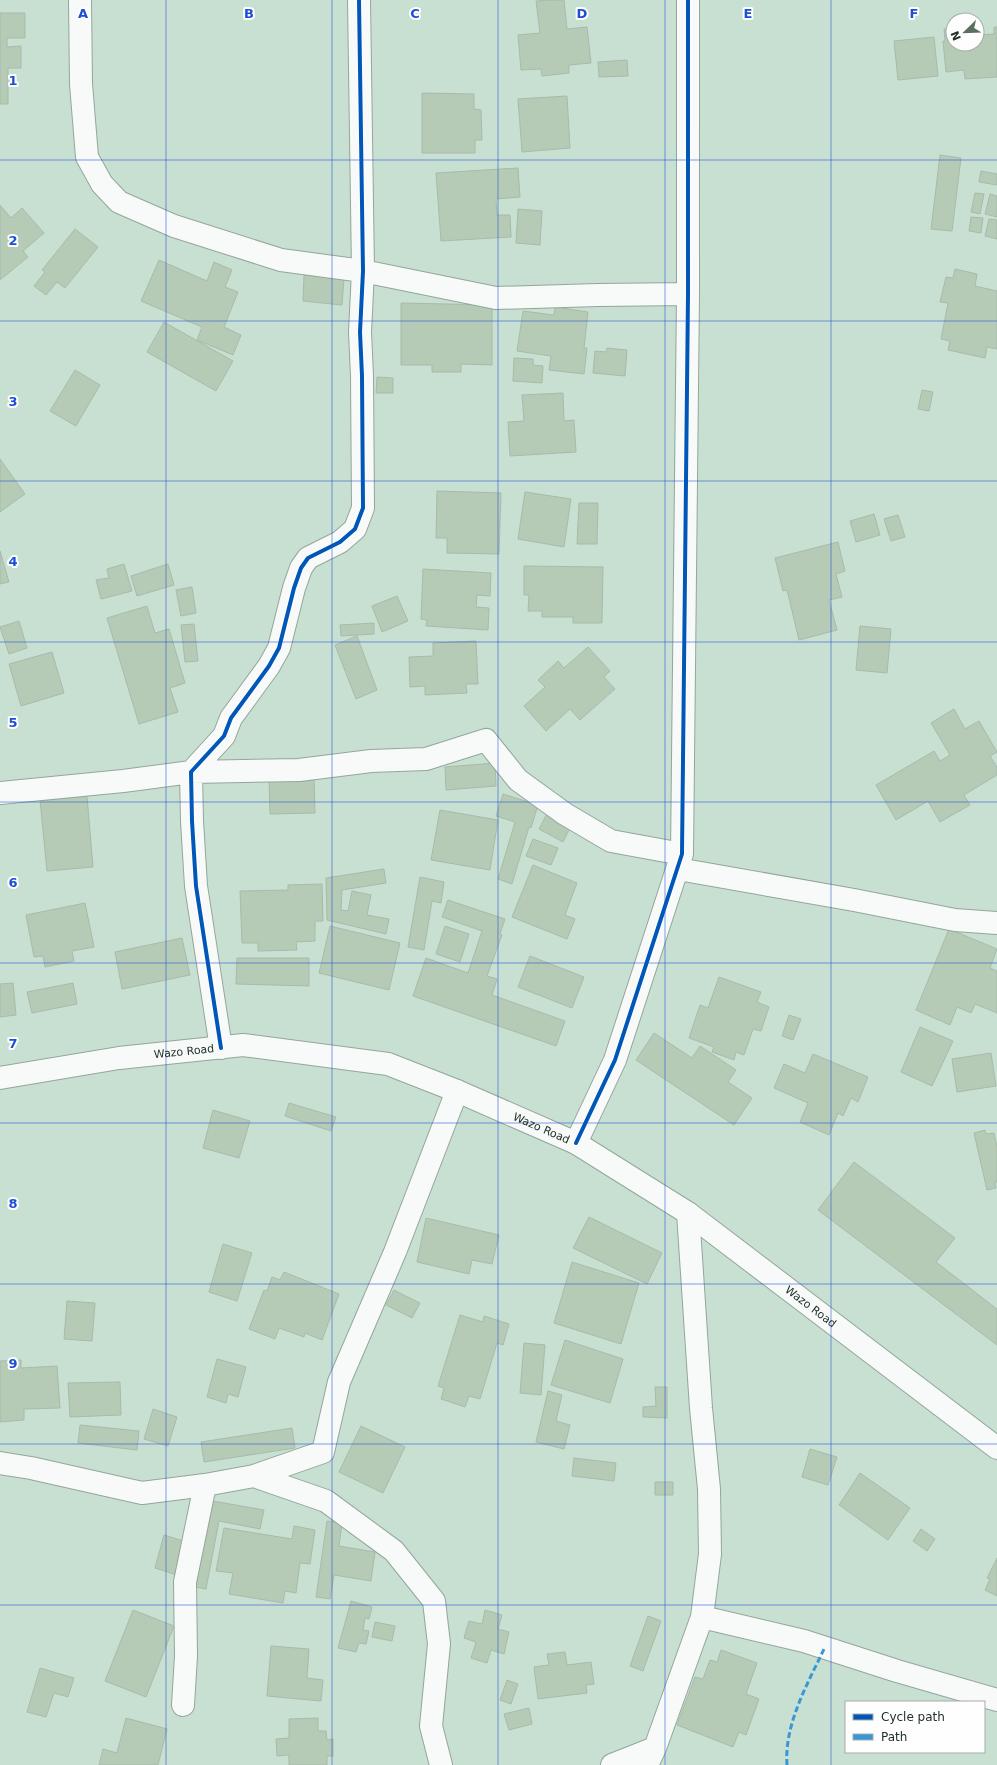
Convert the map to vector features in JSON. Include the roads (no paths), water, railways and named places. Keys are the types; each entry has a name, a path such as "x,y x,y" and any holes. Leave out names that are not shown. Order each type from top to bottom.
{"street":[{"path":"80,0 81,84 86,157 102,184 119,202 174,226 282,260 363,271 496,298 688,294"},
{"path":"221,1048 196,886 191,772 224,736 231,718 269,666 279,648 294,588 301,568 308,558 340,542 355,529 363,508 360,332 363,271 359,0"},
{"path":"576,1143 616,1060 680,862 688,294 688,0"},
{"path":"0,793 123,781 191,772 298,770 371,761 426,759 486,740 518,780 565,814 611,841 680,862 854,900 955,920 997,923"},
{"name":"Wazo Road","path":"0,1078 119,1058 243,1045 388,1064 457,1091 576,1143 688,1213 997,1448"},
{"path":"0,1463 31,1468 142,1493 205,1485 254,1476 324,1452 339,1382 394,1252 457,1091"},
{"path":"612,1765 651,1756 702,1617 710,1554 710,1489 701,1408 688,1213"},
{"path":"254,1476 326,1501 394,1551 434,1601 439,1644 431,1726 441,1765"},
{"path":"183,1705 186,1656 185,1582 205,1485"},
{"path":"702,1617 804,1641 897,1671 997,1700"}]}
